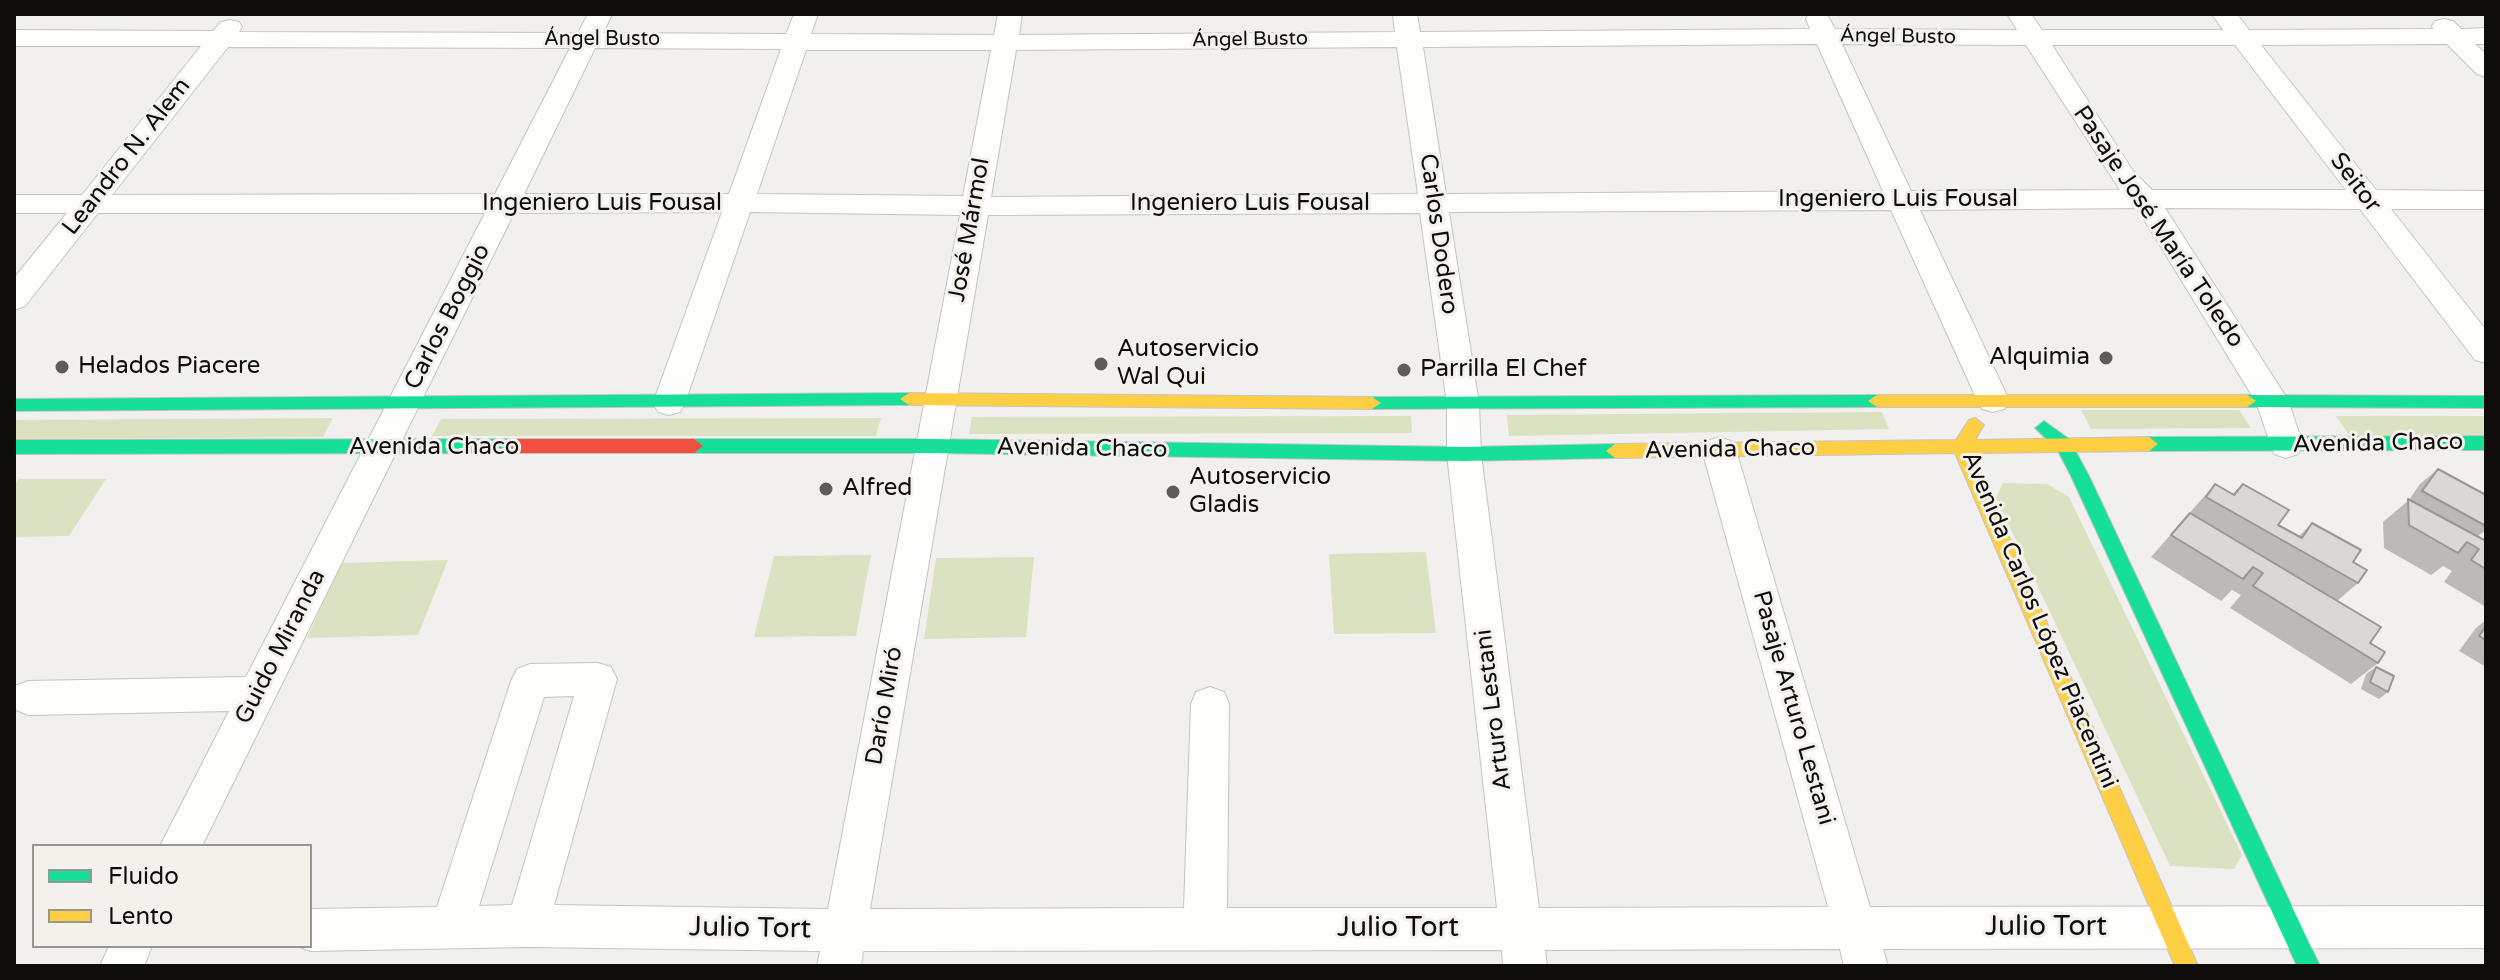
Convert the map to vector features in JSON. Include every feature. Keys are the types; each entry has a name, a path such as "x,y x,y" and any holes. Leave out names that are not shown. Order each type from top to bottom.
{"main road":[{"name":"Avenida Chaco","path":"14,405 939,399 1463,404 1993,400 2486,402"},
{"path":"1993,400 2035,421 2063,444 2309,966"},
{"name":"Avenida Carlos López Piacentini","path":"1993,400 1961,447 2179,947"},
{"name":"Avenida Chaco","path":"14,447 931,446 1464,454 2063,444 2486,443"}],"street":[{"name":"Leandro N. Alem","path":"14,299 240,14"},
{"name":"Carlos Boggio","path":"382,448 600,14"},
{"path":"669,403 806,14"},
{"name":"José Mármol","path":"931,446 1010,14"},
{"name":"Seitor","path":"2224,14 2486,352"},
{"path":"2433,14 2486,69"},
{"name":"Ángel Busto","path":"14,38 1005,43 1406,26 1821,25 2027,26 2243,38 2486,36"},
{"path":"1821,25 1993,400"},
{"name":"Carlos Dodero","path":"1406,26 1463,404 1464,454"},
{"name":"Pasaje José María Toledo","path":"2027,26 2123,177 2145,199 2272,400 2286,445"},
{"name":"Ingeniero Luis Fousal","path":"14,204 739,203 975,206 2486,200"},
{"name":"Darío Miró","path":"842,948 931,446"},
{"name":"Guido Miranda","path":"182,844 382,448"},
{"name":"Pasaje Arturo Lestani","path":"1719,450 1861,947"},
{"name":"Arturo Lestani","path":"1464,454 1522,948"},
{"path":"451,928 530,681 598,679 527,926"},
{"path":"28,698 258,694"},
{"path":"1205,930 1210,704"},
{"name":"Julio Tort","path":"312,930 527,926 842,948 1205,930 1522,948 2179,947 2291,928 2486,927"}],"green space":[{"path":"2081,410 2239,410 2251,428 2091,429"},
{"path":"1882,412 1889,429 1509,436 1507,415"},
{"path":"1411,416 1412,433 969,434 972,417"},
{"path":"2336,416 2486,416 2486,435 2349,435"},
{"path":"333,418 323,437 14,439 14,420"},
{"path":"881,418 876,436 432,436 441,419"},
{"path":"19,479 106,479 69,536 14,537 14,486"},
{"path":"2003,483 2047,484 2069,497 2242,855 2234,869 2170,866 1996,498"},
{"path":"1426,552 1436,633 1334,634 1329,554"},
{"path":"871,555 856,636 754,637 774,556"},
{"path":"1034,557 1026,637 924,639 936,558"},
{"path":"448,560 418,635 307,638 341,563"}],"building":[{"path":"2438,469 2486,495 2486,526 2422,491"},
{"path":"2215,484 2234,495 2243,484 2289,510 2278,525 2302,538 2312,523 2361,550 2353,562 2367,570 2358,583 2206,497"},
{"path":"2408,499 2486,541 2486,569 2471,560 2479,549 2467,542 2458,553 2409,525"},
{"path":"2190,513 2381,627 2370,643 2385,652 2378,663 2253,586 2263,573 2253,567 2243,579 2171,535"},
{"path":"2486,626 2486,640 2479,636"},
{"path":"2376,667 2394,676 2388,692 2370,682"}],"traffic: fast":[{"path":"14,405 909,399"},
{"path":"1372,403 1877,401"},
{"path":"2247,401 2486,402"},
{"path":"2044,428 2063,444 2080,476 2309,966"},
{"path":"2149,444 2486,443"},
{"path":"14,447 513,446"},
{"path":"694,446 931,446 1464,454 1615,451"}],"traffic: slow":[{"path":"909,399 1372,403"},
{"path":"1877,401 2247,401"},
{"path":"1975,425 1961,447 2187,966"},
{"path":"1615,451 2149,444"}],"traffic: jam":[{"path":"513,446 694,446"}],"place":[{"name":"Alquimia","path":"2106,358"},
{"name":"Autoservicio Wal Qui","path":"1101,364"},
{"name":"Helados Piacere","path":"62,367"},
{"name":"Parrilla El Chef","path":"1404,370"},
{"name":"Alfred","path":"826,489"},
{"name":"Autoservicio Gladis","path":"1173,492"}]}
